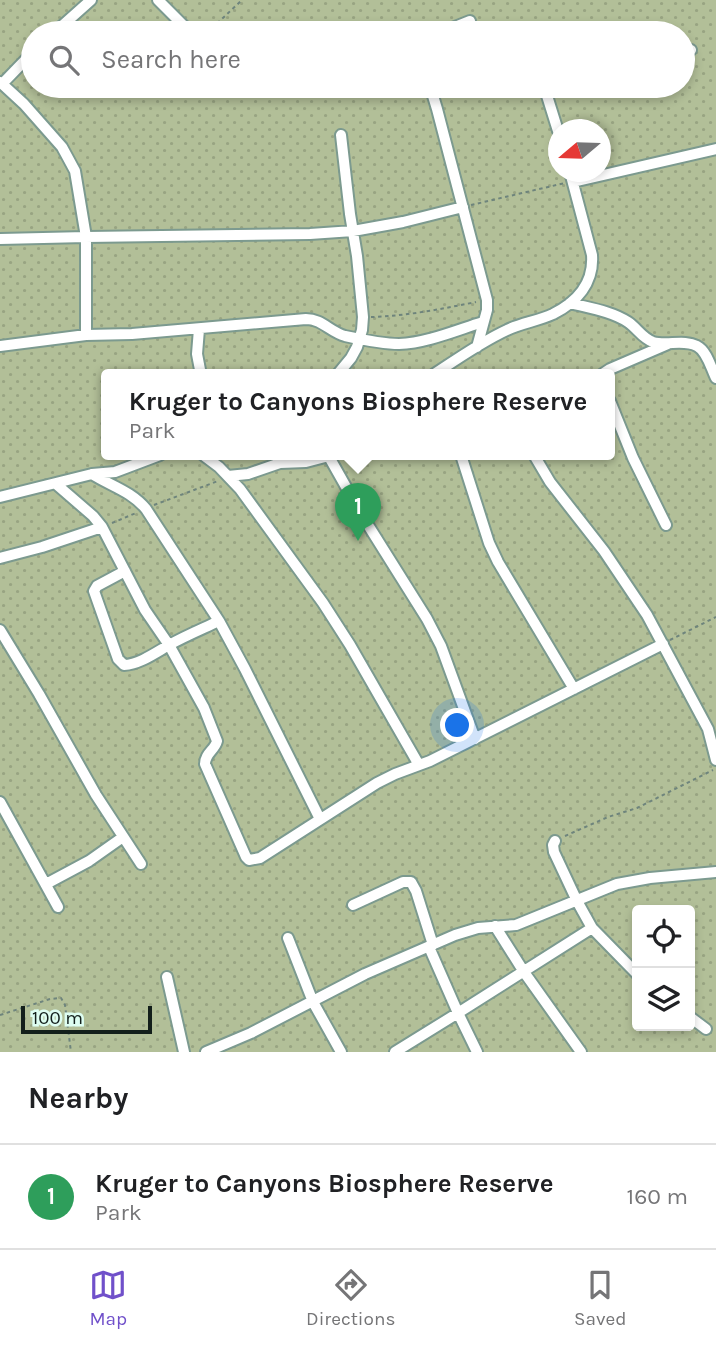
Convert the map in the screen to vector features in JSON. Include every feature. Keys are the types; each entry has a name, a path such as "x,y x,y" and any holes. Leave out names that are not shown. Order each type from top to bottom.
{"street":[{"path":"67,21 91,0"},
{"path":"158,0 179,21"},
{"path":"21,64 1,83 24,104 62,147 75,171 86,237 86,335"},
{"path":"434,98 488,305 477,346"},
{"path":"548,98 554,119"},
{"path":"341,135 363,317 360,338 351,358 342,369"},
{"path":"611,169 716,149"},
{"path":"442,369 508,329 552,314 570,303 582,291 593,269 592,255 572,182"},
{"path":"0,239 310,234 353,231 463,207"},
{"path":"570,303 617,316 633,325 647,340 698,346 706,355 716,378"},
{"path":"0,346 86,335 132,334 314,319 341,334 403,344 484,321"},
{"path":"200,329 197,354 200,369"},
{"path":"610,369 668,344"},
{"path":"615,413 633,458 666,525"},
{"path":"0,497 92,474 115,471 146,460"},
{"path":"211,460 246,498 323,603 419,765"},
{"path":"228,476 248,474 281,463 313,460"},
{"path":"330,460 441,646 475,738"},
{"path":"463,460 498,562 574,689"},
{"path":"537,460 550,482 623,578 647,615 708,729 716,760"},
{"path":"92,474 130,493 146,509 219,621 320,819"},
{"path":"56,484 102,527 145,610 169,645 204,708 216,736 216,744 207,754 205,764 246,857 252,860 260,858 396,774 475,738 663,644"},
{"path":"0,558 102,527"},
{"path":"125,571 97,586 94,591 121,664 127,666 148,657 219,621"},
{"path":"0,631 96,794 141,864"},
{"path":"0,802 58,906"},
{"path":"46,884 89,861 123,837"},
{"path":"555,841 554,852 593,928 632,969"},
{"path":"206,1052 251,1033 365,974 455,935 478,928 516,925 617,884 716,872"},
{"path":"353,905 403,882 411,882 431,946 477,1052"},
{"path":"495,926 581,1052"},
{"path":"395,1052 593,928"},
{"path":"288,938 313,1002 341,1052"},
{"path":"167,976 184,1052"},
{"path":"695,1021 706,1029"}],"path":[{"path":"220,21 242,0"},
{"path":"463,207 553,182"},
{"path":"363,317 399,316 487,300"},
{"path":"102,527 228,476"},
{"path":"663,644 716,617"},
{"path":"555,841 608,817 637,808 716,768"},
{"path":"0,1015 61,998 65,1005 71,1052"}],"green space":[{"path":"0,0 716,0 716,1052 0,1052"}],"place":[{"name":"Kruger to Canyons Biosphere Reserve","path":"358,541"}]}
